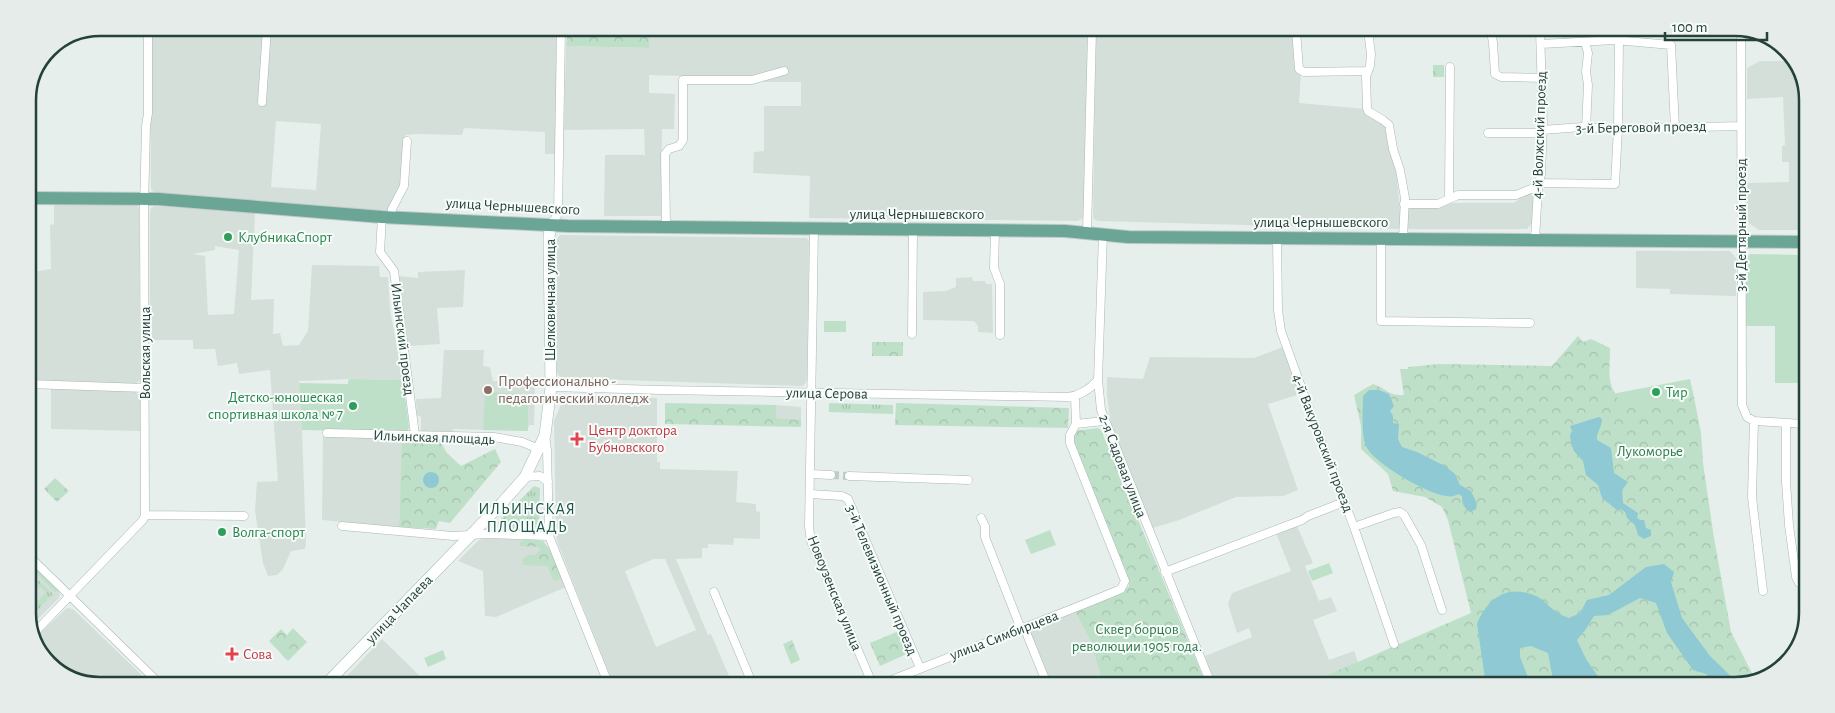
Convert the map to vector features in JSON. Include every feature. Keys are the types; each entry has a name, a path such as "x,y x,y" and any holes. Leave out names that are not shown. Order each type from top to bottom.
{"main road":[{"name":"улица Чернышевского","path":"36,198 144,199 386,217 666,227 995,231 1087,233 1128,237 1799,242"}],"street":[{"name":"Вольская улица","path":"145,515 144,199 148,114 148,36"},
{"path":"262,102 266,36"},
{"name":"Шелковичная улица","path":"561,36 558,214 551,224 549,237 550,387 545,435 549,536 606,677"},
{"path":"1087,233 1092,36"},
{"path":"1296,36 1299,68 1304,72 1368,71"},
{"path":"1369,36 1371,54 1366,76 1367,108 1368,111 1389,125 1392,149 1400,170 1404,204 1403,238"},
{"path":"1492,36 1495,74 1501,77 1542,78"},
{"name":"4-й Волжский проезд","path":"1535,239 1538,186 1541,174 1540,36"},
{"name":"3-й Дегтярный проезд","path":"1741,37 1742,405 1750,419 1752,497 1763,591"},
{"path":"1541,44 1585,42 1590,40 1671,45 1675,128"},
{"path":"1404,204 1438,204 1458,195 1516,195 1538,186 1615,184 1619,41"},
{"path":"1585,42 1588,52 1586,128"},
{"path":"1449,199 1450,67"},
{"path":"666,227 665,154 669,149 679,146 683,140 683,80 752,80 784,71"},
{"name":"3-й Береговой проезд","path":"1488,133 1586,128 1740,126"},
{"name":"Ильинский проезд","path":"407,141 404,186 386,217 380,252 394,270 415,435"},
{"name":"Новоузенская улица","path":"814,230 809,526 812,541 869,677"},
{"path":"912,334 913,230"},
{"path":"995,231 994,268 1000,284 1000,334"},
{"name":"2-я Садовая улица","path":"1103,234 1098,380 1101,410 1208,677"},
{"name":"4-й Вакуровский проезд","path":"1277,238 1278,310 1282,331 1354,527 1394,644"},
{"path":"1381,238 1380,321 1530,323"},
{"path":"1075,396 1098,380"},
{"path":"36,384 145,388"},
{"name":"улица Серова","path":"550,387 1075,396"},
{"name":"2-я Садовая улица","path":"1075,396 1076,424 1070,435 1070,443 1125,581 1124,586"},
{"path":"1750,419 1799,424"},
{"path":"1076,424 1104,420"},
{"path":"1786,423 1786,482 1789,525 1796,577 1799,583"},
{"name":"Ильинская площадь","path":"326,433 494,437 522,442 539,450"},
{"path":"471,535 525,477 545,435"},
{"path":"810,474 831,475"},
{"path":"525,477 540,476 548,482"},
{"path":"849,476 968,480"},
{"name":"3-й Телевизионный проезд","path":"810,494 842,496 848,499 920,668"},
{"path":"1165,572 1344,502"},
{"path":"1354,527 1400,512 1404,515 1421,545 1442,610"},
{"path":"38,629 143,520 145,515 244,516"},
{"path":"981,518 985,526 985,537 1044,677"},
{"path":"342,526 453,536 549,536"},
{"name":"улица Чапаева","path":"333,677 471,535"},
{"path":"36,564 153,677"},
{"name":"улица Симбирцева","path":"900,677 1121,589 1124,586"},
{"path":"714,592 749,677"}],"shaded area":[{"path":"150,36 263,36 258,102 263,103 268,36 556,36 557,154 545,154 545,132 464,128 462,135 405,135 403,185 387,212 154,193 151,189","holes":["276,121 321,124 316,190 271,187"]},
{"path":"650,36 1089,36 1085,214 1078,221 809,218 810,176 753,173 754,152 764,151 764,106 801,106 801,82 762,82 762,76 746,78 649,75 649,93 675,94 674,129 662,129 661,216 604,216 605,155 645,155 644,129 564,130 566,46 649,48"},
{"path":"1096,36 1294,36 1301,73 1299,103 1365,109 1387,126 1395,160 1401,219 1398,229 1098,221 1094,219"},
{"path":"1562,36 1614,36 1614,38 1562,41"},
{"path":"1760,61 1786,61 1798,88 1799,230 1759,230 1749,223 1747,218 1747,183 1789,182 1789,162 1782,162 1782,146 1785,145 1783,97 1747,99 1747,68"},
{"path":"1530,193 1533,196 1533,222 1527,229 1408,229 1407,227 1407,207 1445,203 1514,203"},
{"path":"54,205 135,205 139,207 140,380 134,385 36,380 36,272 51,269 50,225 54,224"},
{"path":"155,206 255,213 251,300 274,299 273,334 280,333 283,346 299,345 308,331 312,265 379,266 380,277 388,277 390,310 403,380 299,381 306,543 305,549 291,551 283,569 277,575 268,576 263,563 255,511 257,482 278,481 270,370 239,374 237,363 218,366 215,349 193,349 193,340 150,340 151,208","holes":["215,246 239,250 234,314 208,315 205,256 193,254 215,250"]},
{"path":"560,235 807,238 809,242 807,380 805,384 802,386 564,378 559,376 556,371 555,242"},
{"path":"1636,251 1730,251 1736,258 1736,296 1670,294 1670,289 1636,288"},
{"path":"465,270 463,307 437,308 440,344 408,346 397,276 418,278 418,272"},
{"path":"972,277 973,281 985,281 986,284 992,284 993,333 978,332 978,326 974,321 923,320 923,292 946,291 956,287 956,278"},
{"path":"1283,347 1300,394 1268,404 1298,490 1283,496 1236,497 1179,520 1153,528 1111,424 1107,396 1107,377 1143,379 1150,357 1254,358"},
{"name":"Профессионально - педагогический колледж","path":"444,350 484,350 483,366 490,367 493,381 535,383 534,425 528,427 528,431 453,429 453,431 421,431 421,417 417,415 416,399 441,398"},
{"path":"51,389 135,391 140,397 141,431 51,429"},
{"path":"568,396 657,398 657,462 660,462 660,469 738,471 736,502 756,504 756,511 760,512 760,539 734,538 733,545 708,544 708,548 702,548 702,558 676,559 708,635 711,634 729,677 611,677 556,535 554,421 562,402","holes":["654,559 665,559 696,630 656,647 625,571"]},
{"path":"776,405 801,407 801,420 776,418"},
{"path":"323,436 403,437 399,527 322,520"},
{"path":"1297,526 1313,563 1305,566 1319,601 1331,597 1337,611 1313,620 1329,660 1354,651 1359,665 1329,677 1213,677 1205,656 1252,637 1249,628 1237,633 1228,604 1232,593 1291,571 1276,533"},
{"path":"485,538 543,541 550,550 566,587 496,617 485,616 483,571 458,561 479,540"},
{"path":"36,569 58,590 59,598 37,620"},
{"path":"67,608 73,609 144,677 100,677 72,670 61,664 49,652 40,634"},
{"path":"1075,611 1090,640 1101,677 1047,677 1030,633 1033,628"},
{"path":"382,639 421,677 346,677"}],"green space":[{"path":"567,36 650,36 649,48 566,46"},
{"path":"1433,65 1444,65 1444,77 1433,77"},
{"path":"1750,254 1799,255 1799,383 1775,383 1775,326 1745,326 1746,258"},
{"path":"824,321 846,321 846,332 824,332"},
{"name":"Лукоморье","path":"1578,336 1583,342 1591,339 1610,348 1609,373 1612,387 1621,400 1629,406 1694,397 1701,433 1703,463 1714,538 1731,632 1752,674 1735,677 1323,677 1471,613 1448,520 1442,507 1425,497 1393,491 1388,474 1361,449 1361,426 1354,395 1373,384 1391,393 1404,395 1400,369 1408,369 1408,367 1439,364 1552,366"},
{"path":"872,342 903,342 903,356 872,356"},
{"name":"Тир","path":"1690,379 1694,397 1630,407 1612,394"},
{"name":"Детско-юношеская спортивная школа № 7","path":"348,380 403,380 409,427 407,432 302,430 299,383 348,384"},
{"path":"485,392 528,394 528,431 483,430"},
{"path":"665,403 776,405 776,418 801,420 801,427 665,424"},
{"path":"829,403 893,405 893,414 829,412"},
{"path":"896,403 1069,408 1068,428 895,425"},
{"name":"Сквер борцов революции 1905 года.","path":"1098,428 1101,430 1203,677 1101,677 1090,640 1075,611 1123,592 1129,586 1129,581 1074,441 1074,431"},
{"path":"411,437 438,438 447,453 461,466 495,449 501,462 450,523 439,521 436,529 399,527 402,442"},
{"path":"55,478 69,491 57,502 44,489"},
{"path":"534,486 540,488 539,532 498,528 498,522"},
{"path":"1050,530 1056,545 1031,554 1025,540"},
{"path":"525,539 543,541 550,550 562,578 554,581 547,566 523,565 523,559 528,555 535,555 540,550 539,547 520,546 520,542"},
{"path":"1329,563 1333,573 1312,581 1308,571"},
{"path":"36,569 58,590 55,592 36,573"},
{"path":"36,578 53,594 36,612 36,603 46,592 41,587 38,589 36,587"},
{"path":"293,628 307,642 288,661 269,641 281,629 287,635"},
{"path":"899,631 909,653 880,666 870,643"},
{"path":"792,640 800,660 791,664 783,644"},
{"path":"443,650 446,659 428,667 424,658"}],"water":[{"path":"1369,390 1379,390 1389,394 1394,406 1390,411 1393,416 1393,423 1399,424 1398,439 1402,447 1445,466 1455,474 1460,485 1471,491 1477,504 1476,509 1470,512 1464,506 1462,496 1458,494 1450,496 1439,494 1415,484 1390,469 1371,453 1366,446 1363,436 1363,396"},
{"path":"1599,417 1602,419 1597,440 1611,448 1614,473 1628,482 1622,490 1623,503 1638,513 1637,518 1644,520 1646,528 1651,530 1651,536 1644,539 1638,535 1635,525 1627,518 1625,512 1621,509 1617,510 1602,498 1598,485 1586,475 1583,461 1574,451 1571,443 1570,435 1572,431 1570,426"},
{"path":"431,472 439,480 431,488 423,480"},
{"path":"1664,564 1674,572 1671,582 1682,618 1710,656 1732,677 1709,677 1706,674 1693,670 1667,633 1656,603 1640,598 1608,615 1594,616 1577,640 1586,659 1598,677 1552,677 1548,653 1531,646 1520,648 1520,657 1528,677 1485,677 1477,624 1487,607 1500,595 1508,592 1517,592 1539,597 1557,612 1569,618 1580,613 1587,600 1609,595 1646,567"}],"tunnel":[{"path":"831,475 849,476"}],"place":[{"name":"КлубникаСпорт","path":"228,237"},
{"name":"Профессионально - педагогический колледж","path":"488,390"},
{"name":"Тир","path":"1656,392"},
{"name":"Детско-юношеская спортивная школа № 7","path":"353,406"},
{"name":"Центр доктора Бубновского","path":"577,439"},
{"name":"Волга-спорт","path":"222,532"},
{"name":"Сова","path":"232,654"}],"district":[{"name":"ИЛЬИНСКАЯ ПЛОЩАДЬ","path":"527,517"}]}
